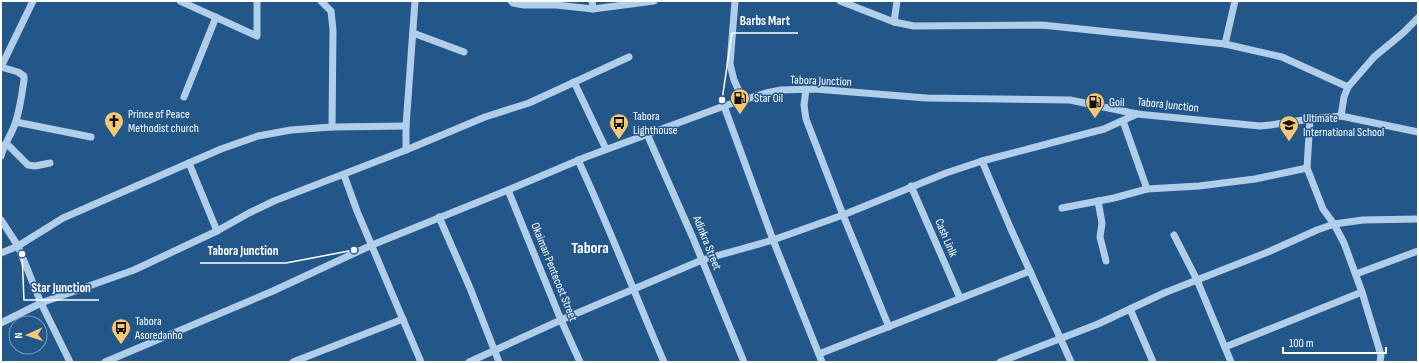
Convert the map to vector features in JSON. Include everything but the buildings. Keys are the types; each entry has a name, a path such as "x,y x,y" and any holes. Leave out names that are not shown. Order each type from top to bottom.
{"street":[{"path":"1,156 16,122 24,76 18,72 1,67 33,1"},
{"path":"180,1 257,36 257,1"},
{"path":"321,1 331,11 333,30 332,127"},
{"path":"406,150 406,126 415,1"},
{"path":"511,1 524,6 556,5 593,9 654,1"},
{"path":"592,1 593,9"},
{"path":"735,1 730,64 734,80 743,100"},
{"path":"840,1 894,22 914,26 1042,25 1225,44 1282,57 1348,87"},
{"path":"894,22 897,1"},
{"path":"1225,44 1235,1"},
{"path":"184,97 216,17"},
{"path":"1341,116 1344,97 1348,87 1374,57 1403,33 1418,18"},
{"path":"413,33 464,52"},
{"path":"1,323 41,304 134,270 274,201 344,175 485,117 529,103 629,57"},
{"path":"574,82 606,149"},
{"path":"806,89 804,105 806,119 842,215 890,327"},
{"name":"Tabora Junction","path":"105,362 114,360 372,245 578,160 724,106 781,90 806,89 926,98 1070,100 1137,114 1260,126 1341,116 1418,132"},
{"path":"724,106 773,240 822,362"},
{"path":"469,362 561,320 702,260 773,240 842,215 946,172 1104,129 1137,114"},
{"path":"1310,119 1307,168 1323,209 1334,224 1344,243 1356,274 1381,355 1380,362"},
{"path":"1124,121 1147,189"},
{"path":"16,122 91,137"},
{"path":"1,253 18,246 63,218 221,149 258,136 291,130 332,127 406,126"},
{"name":"Adinkra Street","path":"647,134 690,231 744,362"},
{"path":"6,143 28,165 35,166 50,163"},
{"path":"578,160 602,212 664,362"},
{"path":"982,161 1071,362"},
{"path":"189,163 217,230"},
{"path":"1062,208 1147,189 1206,185 1255,178 1307,168"},
{"path":"344,175 357,211 421,362"},
{"name":"Cash Linlk","path":"911,186 960,298"},
{"name":"Okaiman Pentecost Street","path":"508,190 561,320 580,362"},
{"path":"1098,201 1102,223 1100,237 1106,261"},
{"path":"439,217 470,288 499,362"},
{"path":"1,220 18,246 41,304 61,347 70,362"},
{"path":"1000,362 1062,339 1198,280 1334,224 1363,220 1418,220"},
{"path":"1174,235 1198,280 1231,362"},
{"path":"1356,274 1418,251"},
{"path":"819,354 1030,271"},
{"path":"1224,347 1362,292"},
{"path":"1130,309 1153,362"},
{"path":"293,362 403,319"}],"place":[{"name":"Barbs Mart","path":"722,100"},
{"name":"Star Oil","path":"740,115"},
{"name":"Goil","path":"1095,119"},
{"name":"Prince of Peace Methodist church","path":"114,138"},
{"name":"Tabora Lighthouse","path":"619,140"},
{"name":"Ultimate International School","path":"1289,142"},
{"name":"Tabora Junction","path":"354,250"},
{"name":"Star Junction","path":"22,254"},
{"name":"Tabora Asoredanho","path":"121,345"}],"district":[{"name":"Tabora","path":"590,248"}]}
